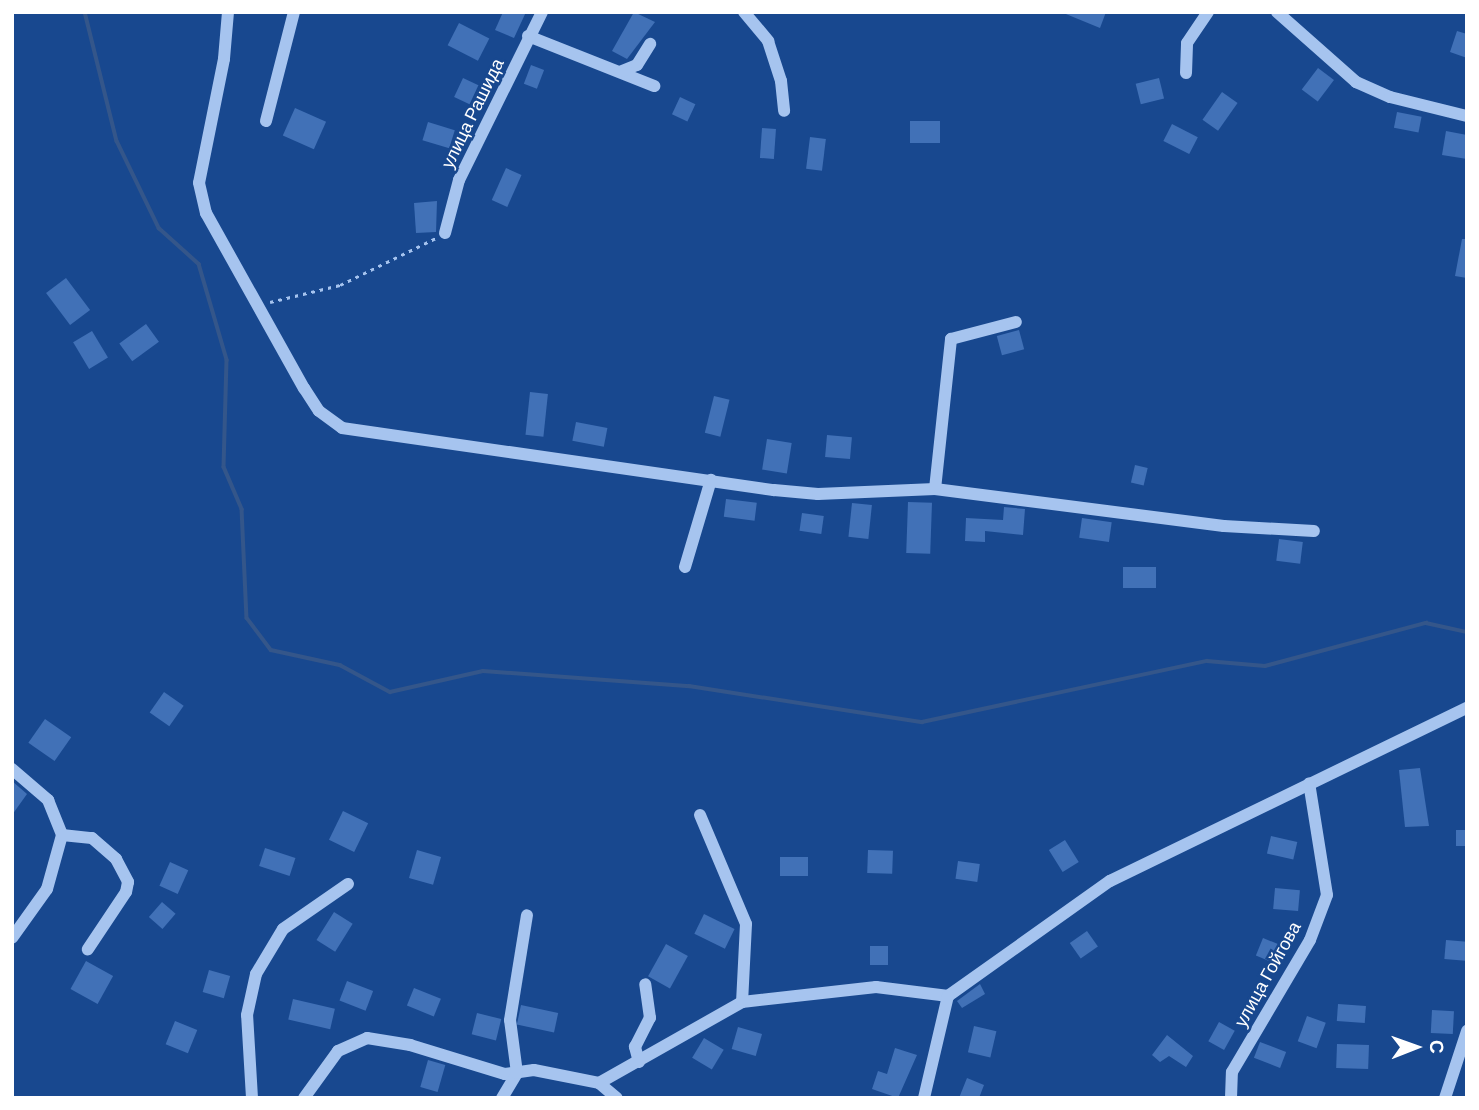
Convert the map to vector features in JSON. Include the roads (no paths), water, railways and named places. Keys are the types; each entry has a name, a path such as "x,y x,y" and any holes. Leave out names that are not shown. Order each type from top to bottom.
{"street":[{"path":"228,12 224,59 199,183 206,213 260,304 304,388 319,411 342,428 818,494 935,489 1224,526 1314,531"},
{"path":"266,121 294,12"},
{"name":"улица Рашида","path":"445,233 459,180 541,12"},
{"path":"744,12 768,41 781,81 784,111"},
{"path":"1186,73 1187,43 1209,12"},
{"path":"1277,12 1356,82 1390,97 1467,116"},
{"path":"528,36 622,71 654,86"},
{"path":"622,71 637,65 650,44"},
{"path":"935,489 951,339 1016,322"},
{"path":"685,567 711,480"},
{"path":"924,1098 948,996 1110,881 1467,708"},
{"path":"12,769 48,800 62,835 47,889 12,938"},
{"name":"улица Гойгова","path":"1231,1098 1232,1072 1310,940 1327,895 1309,783"},
{"path":"700,815 746,925 742,1002"},
{"path":"62,835 92,838 116,859 128,882 126,892 88,948"},
{"path":"252,1098 247,1015 256,974 284,929 348,884"},
{"path":"502,1098 517,1073 510,1020 527,915"},
{"path":"639,1062 635,1047 650,1018 645,984"},
{"path":"599,1083 742,1002 876,987 948,996"},
{"path":"1445,1098 1467,1031"},
{"path":"304,1098 338,1051 367,1038 410,1045 506,1074 534,1070 599,1083 617,1098"}],"waterway":[{"path":"85,12 117,141 159,228 199,264 227,360 224,467 242,509 247,618 271,650 340,665 390,692 483,671 689,686 922,722 1207,661 1265,666 1426,623 1467,632"}]}
